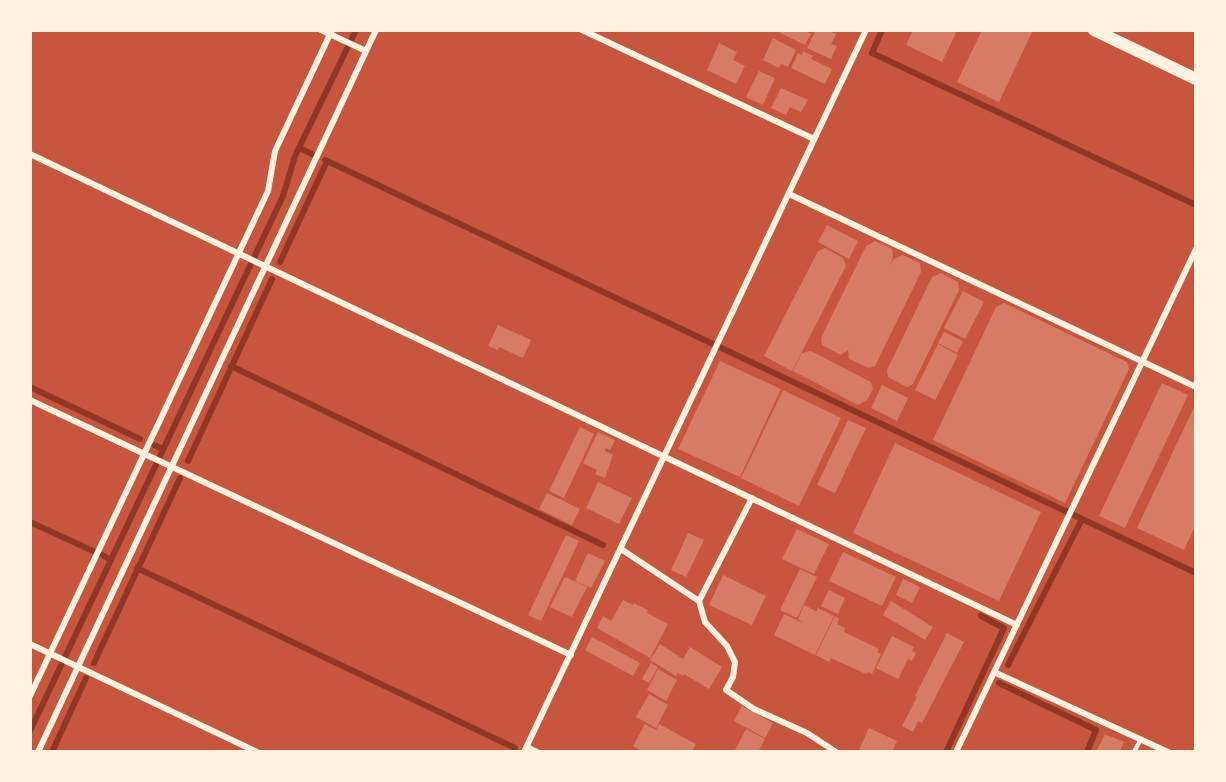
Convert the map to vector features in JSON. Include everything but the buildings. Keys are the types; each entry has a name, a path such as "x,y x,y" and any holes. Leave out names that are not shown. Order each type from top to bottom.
{"main road":[{"path":"1094,30 1196,79"}],"street":[{"path":"321,30 366,51"},
{"path":"38,752 376,30"},
{"path":"582,30 814,139"},
{"path":"537,752 525,749 866,30"},
{"path":"30,696 52,655 241,254 268,191 275,151 332,34"},
{"path":"30,154 1017,625"},
{"path":"789,194 1196,387"},
{"path":"956,752 1196,249"},
{"path":"30,400 571,655"},
{"path":"699,601 752,498"},
{"path":"621,549 699,601 705,622 727,646 735,662 733,677 726,690 754,709 807,734 836,752"},
{"path":"30,644 257,752"},
{"path":"994,672 1168,752"}],"lane":[{"path":"1134,752 1141,740"}],"waterway":[{"path":"30,731 283,196 295,156 356,30"},
{"path":"882,30 872,53 1196,205"},
{"path":"299,148 312,154"},
{"path":"325,160 1196,573"},
{"path":"280,262 327,161"},
{"path":"188,461 272,279"},
{"path":"231,366 603,545"},
{"path":"30,387 140,439"},
{"path":"154,445 163,449"},
{"path":"94,663 180,478"},
{"path":"1008,665 1082,519"},
{"path":"30,522 93,551"},
{"path":"102,555 111,560"},
{"path":"137,568 515,748"},
{"path":"946,752 1004,628 981,616"},
{"path":"52,752 86,678"},
{"path":"999,683 1096,730 1087,752"}]}
